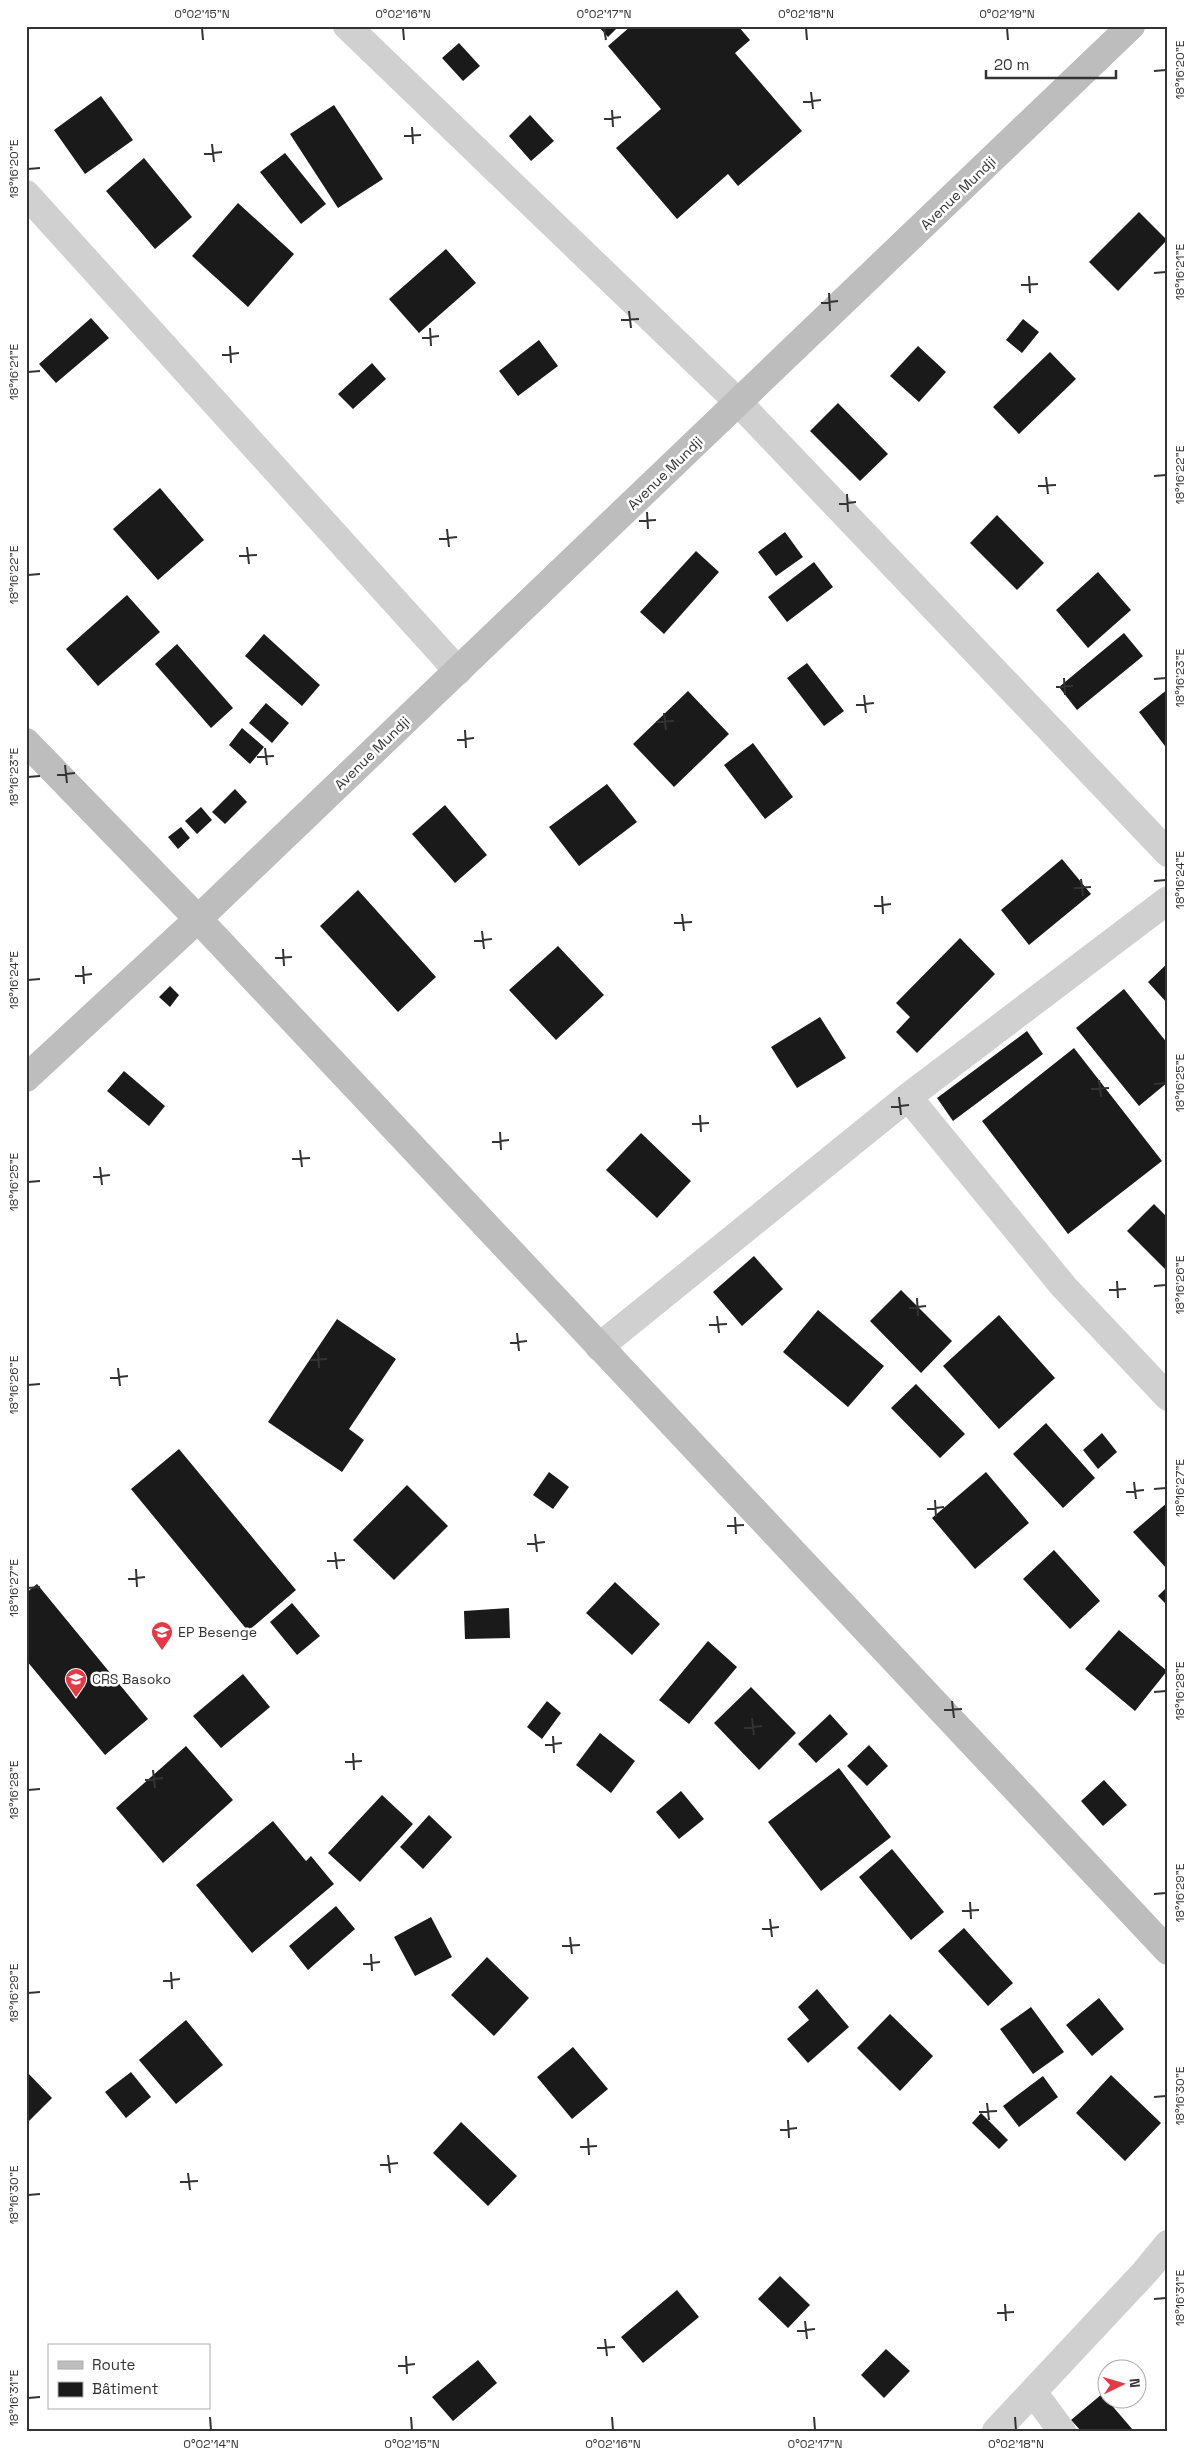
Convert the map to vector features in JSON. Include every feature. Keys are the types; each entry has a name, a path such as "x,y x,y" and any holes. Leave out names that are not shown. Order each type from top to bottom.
{"street":[{"path":"347,26 738,402 1168,853"},
{"name":"Avenue Mundji","path":"26,1078 198,919 1131,26"},
{"path":"26,194 458,671"},
{"path":"26,742 198,919 599,1348 1168,1951"},
{"path":"599,1348 908,1097 1168,900"},
{"path":"908,1097 1064,1287 1168,1397"},
{"path":"996,2431 1145,2272 1168,2244"},
{"path":"1033,2392 1062,2431"}],"building":[{"path":"598,26 619,26 608,37"},
{"path":"631,26 738,26 750,40 735,53 802,131 738,186 728,174 677,219 616,148 661,109 608,46"},
{"path":"459,43 480,66 463,81 442,58"},
{"path":"101,96 133,140 85,174 54,130"},
{"path":"334,105 383,179 338,208 290,134"},
{"path":"530,115 554,141 531,161 509,136"},
{"path":"285,153 326,204 301,224 260,172"},
{"path":"144,158 192,217 155,249 106,191"},
{"path":"238,203 294,254 248,307 192,256"},
{"path":"1139,212 1167,240 1118,291 1089,262"},
{"path":"446,249 476,283 419,333 389,299"},
{"path":"91,318 109,338 56,383 39,364"},
{"path":"1023,319 1039,332 1022,353 1006,340"},
{"path":"539,340 558,366 518,396 499,371"},
{"path":"918,346 946,372 919,402 890,376"},
{"path":"1050,352 1076,379 1019,434 993,407"},
{"path":"372,363 386,379 353,409 338,394"},
{"path":"838,403 888,454 860,481 810,431"},
{"path":"160,488 204,540 158,580 113,529"},
{"path":"997,515 1044,563 1017,590 970,543"},
{"path":"785,532 803,557 776,576 758,552"},
{"path":"696,551 719,572 664,634 640,612"},
{"path":"814,562 833,587 787,622 768,597"},
{"path":"1098,572 1131,610 1088,648 1056,610"},
{"path":"127,595 160,632 98,686 66,649"},
{"path":"1124,633 1143,656 1077,710 1059,687"},
{"path":"264,634 320,685 302,706 245,656"},
{"path":"177,644 233,708 211,728 155,664"},
{"path":"807,663 844,711 824,726 787,678"},
{"path":"1168,689 1168,750 1139,712"},
{"path":"688,691 729,734 674,787 633,744"},
{"path":"266,703 289,723 272,743 249,723"},
{"path":"242,728 264,747 250,764 229,745"},
{"path":"753,743 793,797 765,819 724,765"},
{"path":"607,784 637,822 579,866 549,827"},
{"path":"235,789 247,802 225,824 212,812"},
{"path":"445,805 487,855 455,883 412,834"},
{"path":"201,807 212,820 197,834 185,821"},
{"path":"181,827 190,838 178,849 168,837"},
{"path":"1062,859 1091,894 1029,945 1001,910"},
{"path":"358,890 436,977 398,1012 320,926"},
{"path":"960,938 995,974 917,1053 896,1032 910,1017 896,1003"},
{"path":"558,946 604,995 556,1040 509,990"},
{"path":"1168,963 1168,1004 1148,982"},
{"path":"170,986 179,995 170,1007 159,997"},
{"path":"1124,989 1168,1044 1168,1082 1139,1106 1076,1028"},
{"path":"820,1017 846,1058 797,1088 771,1047"},
{"path":"1027,1031 1043,1054 953,1121 937,1098"},
{"path":"1074,1048 1162,1161 1068,1234 982,1121"},
{"path":"124,1071 165,1106 149,1126 107,1091"},
{"path":"641,1133 691,1181 657,1218 606,1170"},
{"path":"1154,1204 1168,1218 1168,1272 1127,1231"},
{"path":"754,1256 783,1289 742,1326 713,1292"},
{"path":"901,1290 952,1341 921,1373 870,1321"},
{"path":"818,1310 884,1366 848,1407 783,1352"},
{"path":"999,1315 1055,1378 999,1429 943,1366"},
{"path":"337,1319 396,1359 349,1429 364,1440 342,1472 268,1422"},
{"path":"916,1384 965,1434 940,1458 891,1408"},
{"path":"1046,1423 1095,1478 1063,1508 1013,1454"},
{"path":"1102,1433 1117,1452 1098,1469 1083,1450"},
{"path":"179,1449 296,1590 248,1631 131,1489"},
{"path":"549,1472 569,1487 553,1509 533,1495"},
{"path":"986,1472 1029,1523 975,1569 932,1518"},
{"path":"407,1485 448,1526 394,1580 353,1540"},
{"path":"1168,1502 1168,1570 1133,1532"},
{"path":"1054,1550 1100,1601 1070,1629 1023,1579"},
{"path":"615,1582 660,1624 632,1655 586,1613"},
{"path":"37,1584 148,1719 105,1755 26,1660 26,1593"},
{"path":"1168,1586 1168,1606 1158,1596"},
{"path":"292,1603 320,1636 297,1655 270,1622"},
{"path":"509,1608 510,1638 465,1639 464,1611"},
{"path":"1119,1630 1167,1671 1135,1711 1085,1669"},
{"path":"708,1641 737,1667 689,1724 659,1700"},
{"path":"243,1674 270,1707 221,1748 193,1716"},
{"path":"751,1687 796,1733 759,1770 714,1723"},
{"path":"547,1701 561,1713 542,1739 527,1727"},
{"path":"830,1714 848,1734 816,1763 798,1744"},
{"path":"600,1733 635,1761 611,1793 576,1765"},
{"path":"869,1745 888,1766 867,1786 847,1766"},
{"path":"186,1746 233,1800 163,1863 116,1808"},
{"path":"839,1768 891,1837 821,1891 768,1822"},
{"path":"1104,1780 1127,1805 1103,1826 1081,1801"},
{"path":"681,1791 704,1819 679,1839 656,1812"},
{"path":"382,1795 413,1824 360,1882 328,1853"},
{"path":"429,1815 452,1837 423,1869 400,1847"},
{"path":"273,1821 306,1861 311,1856 334,1884 252,1953 196,1885"},
{"path":"892,1849 944,1912 911,1940 859,1877"},
{"path":"336,1906 355,1929 308,1970 289,1946"},
{"path":"431,1917 452,1957 415,1976 394,1937"},
{"path":"964,1928 1013,1983 988,2006 938,1951"},
{"path":"487,1957 529,1998 494,2036 451,1995"},
{"path":"817,1989 849,2027 808,2063 787,2039 809,2020 798,2007"},
{"path":"1099,1998 1124,2029 1092,2056 1066,2025"},
{"path":"1031,2007 1064,2052 1033,2074 1000,2029"},
{"path":"890,2014 933,2056 900,2091 857,2048"},
{"path":"186,2020 223,2065 176,2104 139,2060"},
{"path":"573,2047 608,2089 572,2119 537,2077"},
{"path":"26,2071 52,2098 27,2123 26,2121"},
{"path":"131,2072 151,2097 126,2118 105,2092"},
{"path":"1111,2075 1161,2123 1125,2161 1076,2113"},
{"path":"1043,2076 1058,2097 1019,2127 1003,2106"},
{"path":"981,2113 1008,2140 999,2149 972,2123"},
{"path":"461,2122 517,2176 488,2206 433,2153"},
{"path":"780,2276 810,2305 788,2328 758,2299"},
{"path":"677,2290 699,2317 643,2363 621,2337"},
{"path":"886,2349 910,2371 884,2398 861,2375"},
{"path":"478,2360 497,2383 453,2421 432,2397"},
{"path":"1096,2399 1096,2410 1116,2410 1133,2430 1081,2431 1071,2420"}],"place":[{"name":"EP Besenge","path":"162,1651"},
{"name":"CRS Basoko","path":"76,1698"}]}
